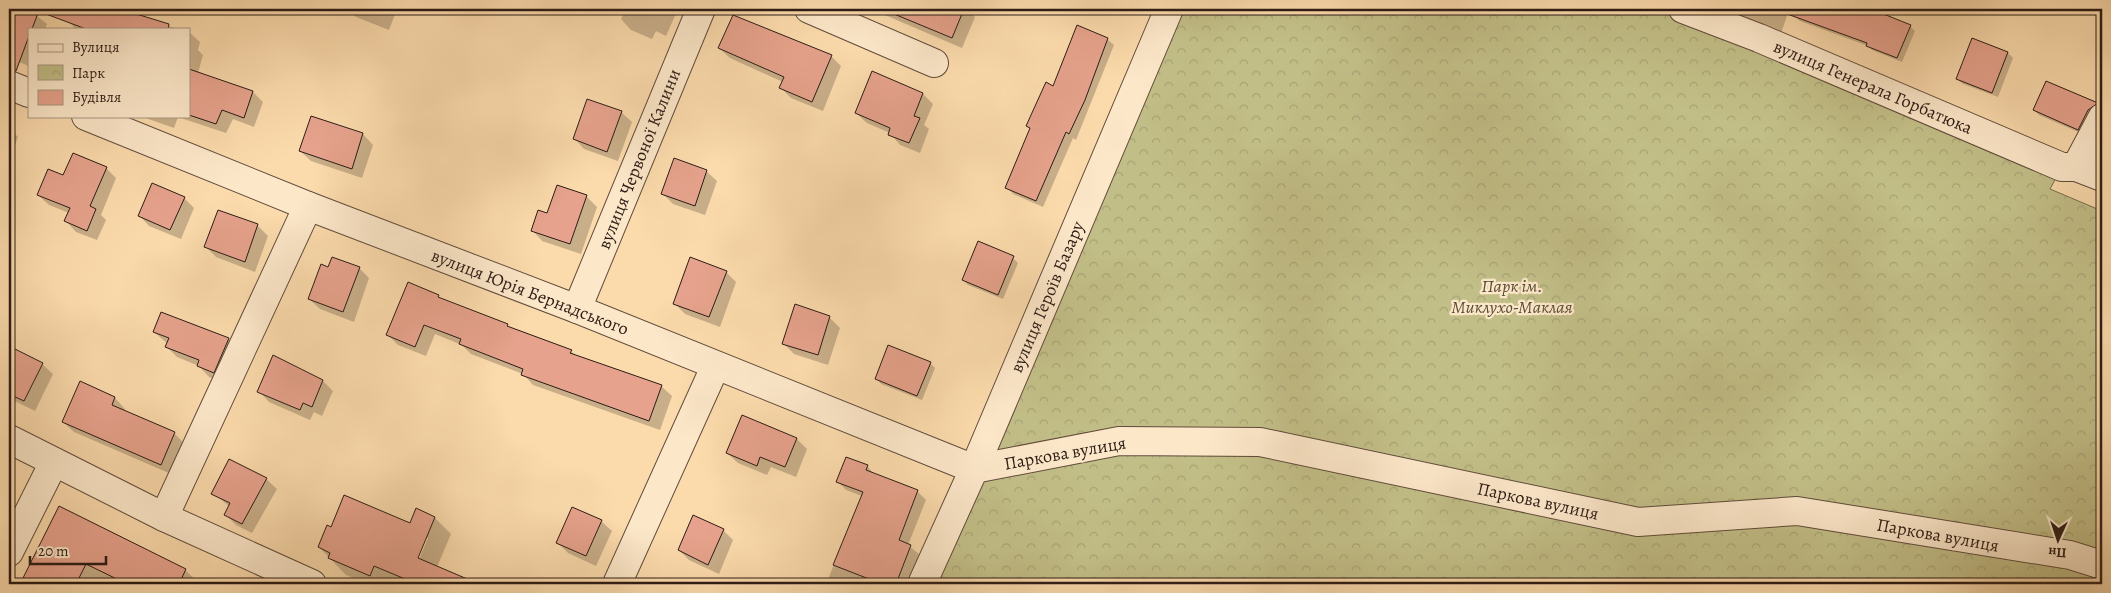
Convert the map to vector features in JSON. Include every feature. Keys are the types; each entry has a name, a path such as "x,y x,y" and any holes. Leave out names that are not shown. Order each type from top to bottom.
{"street":[{"name":"вулиця Червоної Калини","path":"577,309 700,9"},
{"path":"809,9 934,63"},
{"name":"вулиця Героїв Базару","path":"922,584 974,469 1168,9"},
{"name":"вулиця Генерала Горбатюка","path":"1683,9 1759,38 2069,167 2102,177"},
{"path":"9,85 28,93"},
{"name":"вулиця Юрія Бернадського","path":"91,118 308,206 577,309 715,367 974,469"},
{"path":"2069,167 2102,118"},
{"path":"164,517 308,206"},
{"path":"617,584 715,367"},
{"path":"9,438 164,517 312,584"},
{"name":"Паркова вулиця","path":"974,469 1120,442 1260,442 1638,522 1797,511 2070,555 2102,565"},
{"path":"9,552 54,462"}],"green space":[{"name":"Парк ім. Миклухо-Маклая","path":"1169,9 1683,9 2062,167 2050,189 2102,211 2102,584 922,584"}],"building":[{"path":"9,9 27,9 38,13 32,28 28,28 28,39 16,71 9,70"},
{"path":"38,9 120,9 169,24 168,28 83,28 38,11"},
{"path":"882,9 964,9 952,38"},
{"path":"1780,9 1871,9 1911,25 1897,58 1866,46 1867,43 1779,11"},
{"path":"733,15 832,55 812,102 779,88 784,77 718,48"},
{"path":"1077,25 1108,38 1085,100 1069,134 1066,132 1036,201 1005,188 1030,128 1026,126 1046,82 1053,86"},
{"path":"1972,38 2008,52 1992,93 1956,79"},
{"path":"190,69 253,91 244,118 222,110 216,124 190,115"},
{"path":"872,71 923,93 914,116 920,118 909,143 888,135 890,128 855,113"},
{"path":"2046,81 2098,103 2088,110 2078,130 2033,110"},
{"path":"587,99 622,111 607,152 573,139"},
{"path":"311,116 363,133 352,169 299,151"},
{"path":"73,153 107,167 90,206 96,209 87,231 64,221 70,208 37,195 48,169 63,175"},
{"path":"674,158 707,170 695,206 661,194"},
{"path":"152,183 185,197 170,230 138,216"},
{"path":"557,185 587,195 570,244 531,231 538,210 547,213"},
{"path":"218,210 258,224 245,262 204,247"},
{"path":"978,241 1014,256 998,295 962,280"},
{"path":"332,257 360,267 343,312 308,299 321,264 328,267"},
{"path":"690,257 727,271 709,317 673,304"},
{"path":"408,282 439,295 438,297 508,324 507,326 572,350 570,353 662,385 649,421 521,375 523,369 459,344 461,339 424,325 415,347 386,335"},
{"path":"795,304 830,316 818,355 782,344"},
{"path":"161,312 229,338 214,373 197,366 199,360 165,347 169,338 153,332"},
{"path":"888,345 931,362 917,396 875,379"},
{"path":"9,346 43,363 24,401 9,394"},
{"path":"273,355 323,380 312,407 303,403 300,410 257,392"},
{"path":"80,381 115,397 112,405 175,432 161,465 62,422"},
{"path":"742,415 797,438 785,467 760,457 757,466 726,453"},
{"path":"846,457 868,465 866,470 918,490 899,540 911,545 896,584 882,584 833,565 863,492 836,482"},
{"path":"229,459 267,478 242,524 224,515 230,503 211,494"},
{"path":"344,495 410,523 416,508 435,517 418,558 479,584 417,584 374,566 370,576 328,558 330,553 318,547 327,525 331,527"},
{"path":"59,506 186,569 179,584 127,584 86,564 76,584 20,584"},
{"path":"572,507 602,520 586,556 556,543"},
{"path":"693,515 724,529 708,565 678,550"}]}
